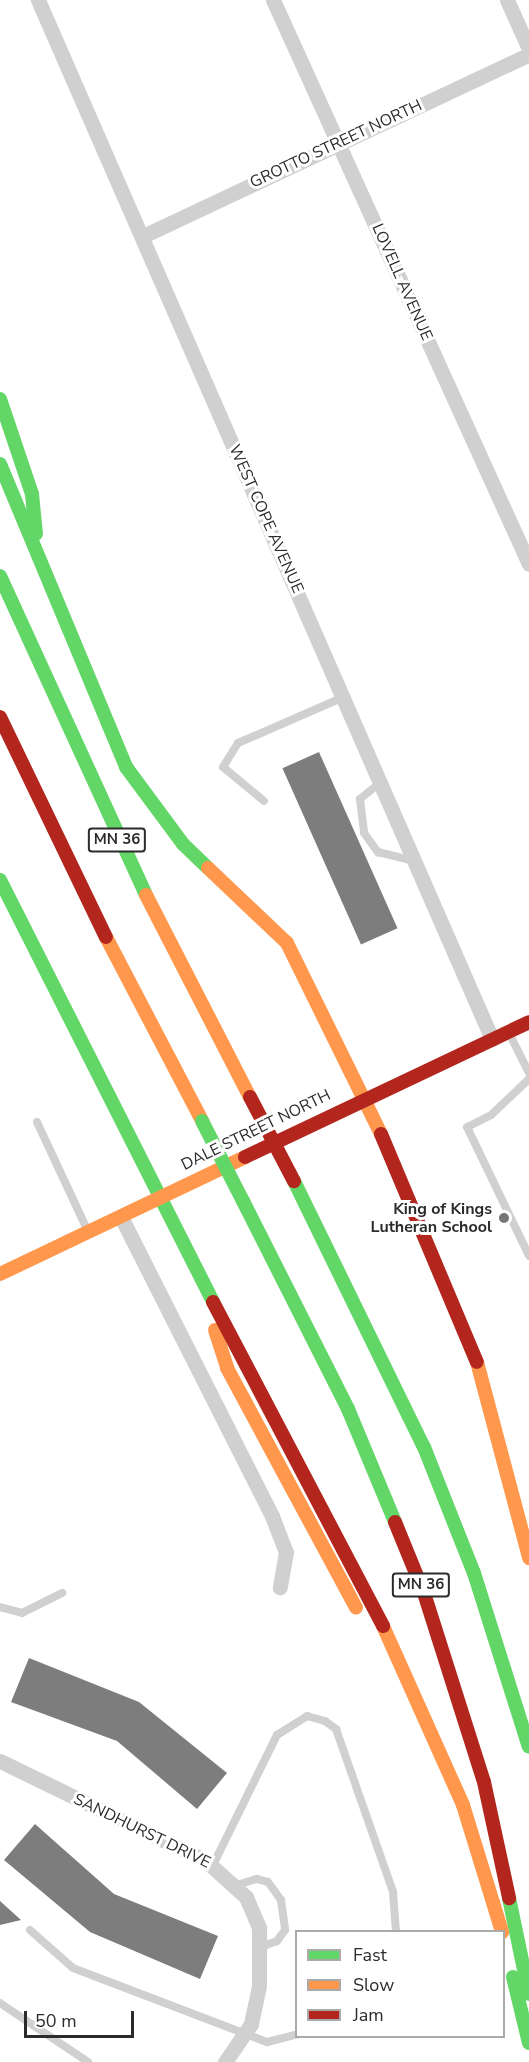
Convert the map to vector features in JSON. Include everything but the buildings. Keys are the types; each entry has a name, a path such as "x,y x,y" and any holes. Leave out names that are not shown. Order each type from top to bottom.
{"main road":[{"path":"0,399 32,494 36,562"},
{"path":"0,464 36,562 135,782 183,844 287,943 364,1096 452,1292 485,1384 529,1558"},
{"name":"MN 36","path":"0,576 99,805 294,1181 428,1457 477,1583 529,1747"},
{"name":"MN 36","path":"0,717 61,850 348,1409 424,1593 484,1782 529,1994"},
{"path":"0,880 157,1196 375,1607 463,1805 501,1930"},
{"name":"DALE STREET NORTH","path":"0,1274 121,1217 157,1196 364,1096 529,1022"},
{"path":"210,1296 227,1368 334,1572 429,1731"},
{"path":"505,1942 529,2043"}],"street":[{"name":"WEST COPE AVENUE","path":"38,0 492,1039"},
{"name":"LOVELL AVENUE","path":"273,0 529,564"},
{"path":"507,0 529,49"},
{"name":"GROTTO STREET NORTH","path":"143,236 529,54"},
{"path":"121,1217 272,1516 286,1552 280,1587"},
{"name":"SANDHURST DRIVE","path":"0,1761 213,1865 237,1885 254,1912 261,1947 256,2005 247,2032 225,2062"}],"lane":[{"path":"264,801 223,767 238,743 344,698"},
{"path":"381,782 360,799 364,832 378,852 415,861"},
{"path":"508,1032 529,1073"},
{"path":"529,1079 491,1115 467,1127 529,1256"},
{"path":"37,1122 89,1232"},
{"path":"0,1607 22,1612 62,1593"},
{"path":"213,1865 277,1735 307,1716 325,1721 336,1729 390,1882 396,1930"},
{"path":"237,1885 257,1879 268,1882 281,1900 285,1930 277,1941 261,1947"},
{"path":"30,1930 73,1968 247,2032 267,2042 295,2036"},
{"path":"0,2002 88,2062"}],"traffic: fast":[{"path":"0,399 32,494 36,534"},
{"path":"0,464 126,767 183,844 208,868"},
{"path":"0,576 146,895"},
{"path":"0,880 213,1302"},
{"path":"202,1121 243,1201"},
{"path":"294,1181 424,1447 474,1573 529,1747"},
{"path":"243,1201 348,1409 395,1522"},
{"path":"509,1898 529,1994"},
{"path":"513,1977 529,2043"}],"traffic: slow":[{"path":"208,868 287,943 381,1134"},
{"path":"146,895 250,1097"},
{"path":"106,937 202,1121"},
{"path":"0,1274 245,1157"},
{"path":"215,1330 227,1368 356,1608"},
{"path":"477,1362 529,1558"},
{"path":"383,1626 463,1805 501,1930"}],"traffic: jam":[{"path":"0,717 106,937"},
{"path":"245,1157 529,1022"},
{"path":"250,1097 294,1181"},
{"path":"381,1134 477,1362"},
{"path":"213,1302 383,1626"},
{"path":"395,1522 424,1593 484,1782 509,1898"}],"place":[{"name":"King of Kings Lutheran School","path":"504,1218"}]}
